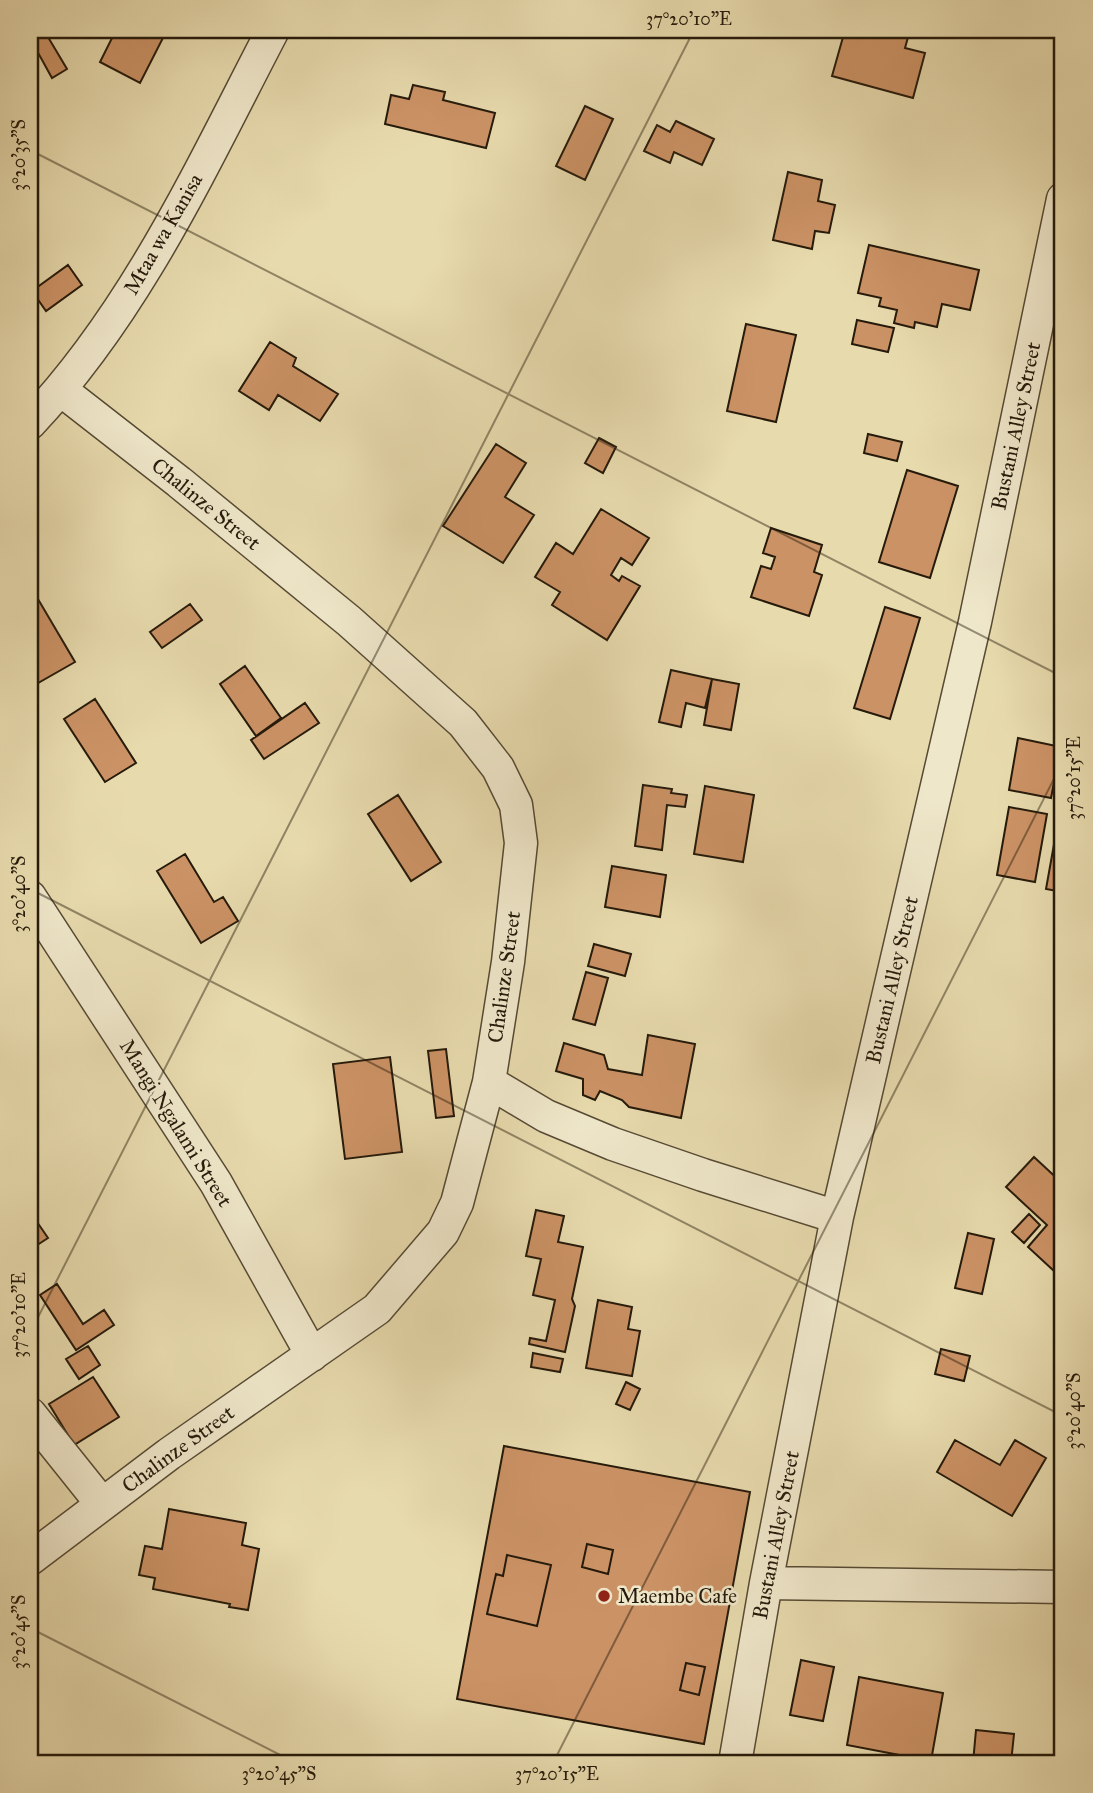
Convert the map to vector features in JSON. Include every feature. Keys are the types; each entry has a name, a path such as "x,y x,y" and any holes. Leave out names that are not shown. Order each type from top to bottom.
{"street":[{"name":"Mtaa wa Kanisa","path":"30,423 61,390 100,338 154,256 273,30"},
{"name":"Bustani Alley Street","path":"735,1763 766,1583 837,1217 975,622 1063,199"},
{"name":"Chalinze Street","path":"30,1559 169,1454 377,1309 443,1232 457,1203 489,1082 508,962 521,843 516,805 498,768 463,723 349,621 61,390"},
{"name":"Mangi Ngalami Street","path":"30,897 216,1183 312,1355"},
{"path":"489,1082 546,1116 613,1144 837,1217"},
{"path":"30,1414 102,1504"},
{"path":"766,1583 1063,1587"}],"building":[{"path":"116,30 167,30 140,83 100,62"},
{"path":"845,30 910,30 905,48 925,53 913,98 832,76"},
{"path":"45,32 67,69 52,78 31,40"},
{"path":"413,85 445,92 443,100 495,113 486,148 385,124 391,95 409,99"},
{"path":"585,106 613,119 585,180 556,166"},
{"path":"676,121 714,139 702,165 674,152 670,163 644,151 657,125 670,132"},
{"path":"788,172 822,180 818,201 835,205 829,233 815,231 812,249 773,240"},
{"path":"869,245 979,270 970,310 942,304 937,327 915,322 914,328 894,323 897,310 879,306 881,298 858,293"},
{"path":"68,265 82,285 46,311 32,291"},
{"path":"857,320 894,328 888,352 852,344"},
{"path":"746,324 796,335 776,422 727,411"},
{"path":"270,342 296,358 293,366 338,394 320,421 278,395 269,410 239,391"},
{"path":"868,434 902,442 897,461 864,453"},
{"path":"599,438 616,447 603,473 585,463"},
{"path":"496,444 526,463 505,497 534,515 503,563 443,526"},
{"path":"907,470 958,486 930,578 879,562"},
{"path":"601,509 649,538 632,565 621,558 611,575 619,581 622,576 640,586 607,640 552,605 560,592 535,577 556,543 573,554"},
{"path":"771,528 822,545 814,572 822,575 809,616 751,597 761,566 771,569 775,557 763,553"},
{"path":"35,594 75,662 31,687 30,597"},
{"path":"190,604 202,620 162,648 150,632"},
{"path":"885,607 920,618 890,719 854,708"},
{"path":"245,666 281,718 256,736 220,684"},
{"path":"671,670 712,679 705,708 686,703 681,727 659,722"},
{"path":"712,679 739,684 731,730 704,725"},
{"path":"95,699 136,763 105,782 64,719"},
{"path":"305,703 319,723 264,759 251,740"},
{"path":"1018,738 1061,747 1051,798 1009,790"},
{"path":"643,785 672,789 671,793 687,795 685,807 667,805 662,850 635,846"},
{"path":"705,786 754,795 743,862 694,854"},
{"path":"398,795 441,862 411,881 368,814"},
{"path":"1009,807 1047,814 1035,882 997,875"},
{"path":"1058,822 1063,823 1063,892 1046,889"},
{"path":"185,854 214,902 223,897 238,921 201,943 157,871"},
{"path":"612,866 666,875 660,917 605,907"},
{"path":"594,944 631,954 625,976 588,966"},
{"path":"586,972 608,978 595,1025 573,1019"},
{"path":"648,1035 695,1044 681,1118 629,1107 622,1100 600,1091 595,1100 583,1095 583,1079 556,1071 564,1043 604,1055 608,1069 642,1075"},
{"path":"446,1049 454,1116 436,1118 428,1051"},
{"path":"390,1057 402,1152 345,1159 333,1064"},
{"path":"1034,1157 1063,1184 1063,1261 1054,1271 1028,1247 1047,1225 1006,1187"},
{"path":"536,1210 564,1216 558,1242 583,1247 565,1352 529,1344 530,1338 546,1341 555,1300 533,1295 541,1259 526,1256"},
{"path":"1029,1214 1040,1225 1024,1243 1012,1232"},
{"path":"35,1219 48,1238 31,1249 30,1222"},
{"path":"968,1233 994,1239 982,1294 955,1288"},
{"path":"57,1284 83,1324 104,1310 114,1325 76,1350 40,1295"},
{"path":"598,1300 632,1307 628,1329 640,1331 632,1376 586,1368"},
{"path":"88,1346 100,1365 79,1379 66,1359"},
{"path":"941,1349 970,1356 964,1381 935,1374"},
{"path":"533,1353 563,1359 560,1372 531,1367"},
{"path":"93,1377 119,1417 74,1445 49,1404"},
{"path":"626,1382 640,1389 630,1410 616,1404"},
{"path":"955,1440 1000,1465 1015,1440 1046,1458 1012,1516 937,1472"},
{"name":"Maembe Cafe","path":"504,1446 750,1492 704,1744 457,1699"},
{"path":"169,1509 246,1523 242,1545 259,1549 248,1610 153,1589 155,1578 139,1575 145,1546 162,1549"},
{"path":"587,1544 613,1550 608,1574 582,1567"},
{"path":"507,1555 551,1565 537,1626 487,1614 496,1574 503,1576"},
{"path":"801,1660 834,1667 823,1721 790,1715"},
{"path":"686,1663 705,1667 699,1695 680,1690"},
{"path":"859,1677 943,1693 931,1761 847,1745"},
{"path":"976,1730 1014,1734 1011,1763 973,1763"}],"place":[{"name":"Maembe Cafe","path":"604,1596"}]}
